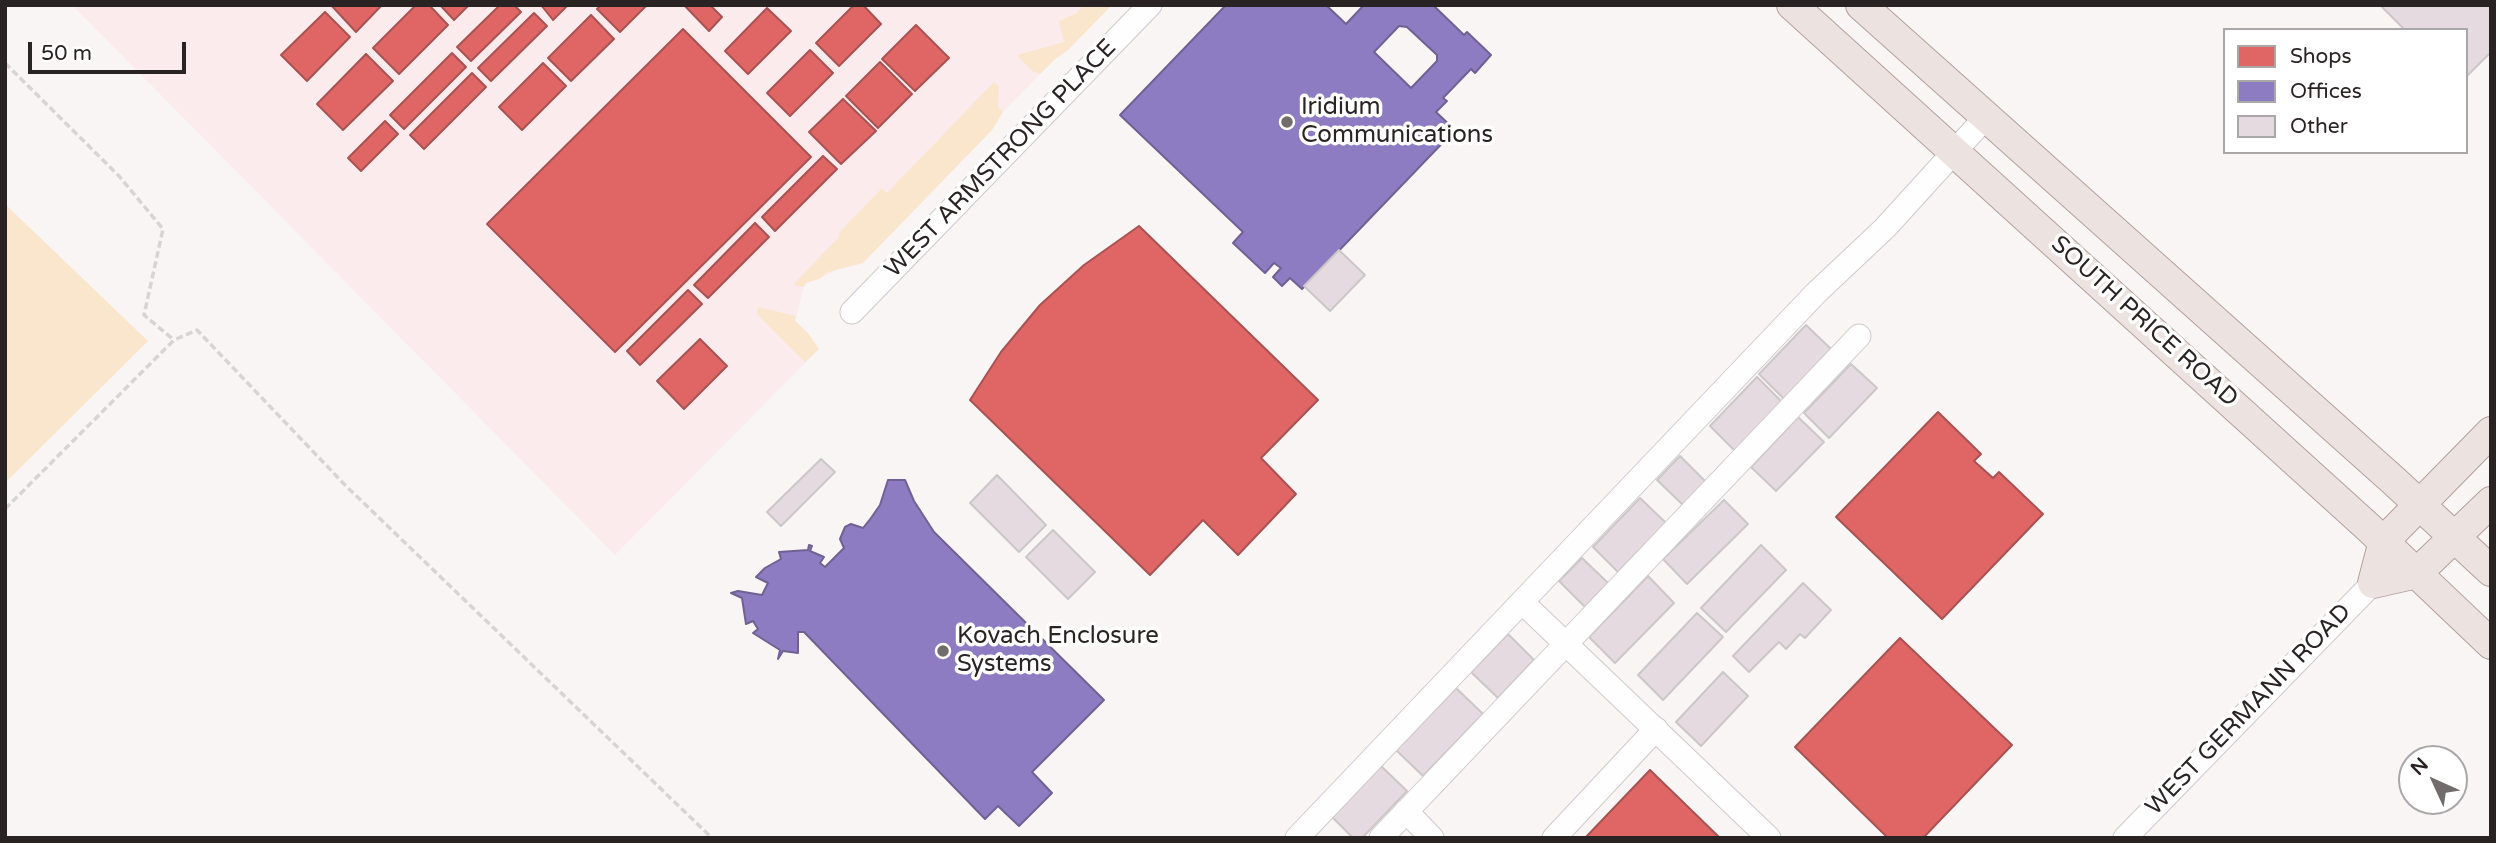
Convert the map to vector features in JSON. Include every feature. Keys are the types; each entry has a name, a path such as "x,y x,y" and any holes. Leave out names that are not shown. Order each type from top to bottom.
{"main road":[{"name":"SOUTH PRICE ROAD","path":"1792,5 2384,541 2491,644"},
{"name":"SOUTH PRICE ROAD","path":"1861,5 2491,571"},
{"path":"2384,541 2491,432"},
{"path":"2417,573 2491,502"},
{"name":"WEST GERMANN ROAD","path":"2384,541 2373,583 2417,573"}],"street":[{"name":"WEST ARMSTRONG PLACE","path":"852,312 1150,5"},
{"path":"1297,838 1816,293 1885,228 1986,117"},
{"path":"1381,838 1860,336"},
{"name":"WEST GERMANN ROAD","path":"2125,838 2373,583"},
{"path":"1522,601 1769,838"},
{"path":"1554,838 1656,729"},
{"path":"1406,811 1432,838"}],"path":[{"path":"5,63 119,176 163,229 144,315 174,340"},
{"path":"5,509 174,340 197,330 345,485 712,838"}],"shaded area":[{"path":"72,5 1112,5 1003,112 992,130 863,263 838,269 805,283 795,321 819,349 615,555"},
{"path":"1084,5 1112,5 1040,74 1032,71 1017,55 1064,42 1059,21 1075,14"},
{"path":"994,82 999,86 998,107 1003,112 992,130 863,263 828,272 819,279 806,283 804,287 793,285 882,188 887,193"},
{"path":"5,204 148,341 5,483"},
{"path":"758,307 796,316 795,321 819,349 805,362 757,314"}],"building: Shops":[{"path":"331,5 382,5 356,32"},
{"path":"416,5 429,5 448,25 399,74 373,48"},
{"path":"440,5 469,5 454,20"},
{"path":"500,5 514,5 521,12 471,61 457,47"},
{"path":"541,5 568,5 553,20"},
{"path":"601,5 647,5 620,32 597,9"},
{"path":"684,5 710,5 722,17 709,31"},
{"path":"854,5 863,5 881,24 839,66 816,43"},
{"path":"767,8 791,31 748,74 725,51"},
{"path":"325,12 350,37 307,81 281,55"},
{"path":"534,13 547,26 491,81 478,68"},
{"path":"591,15 614,39 571,81 548,58"},
{"path":"916,25 949,58 915,91 882,59"},
{"path":"683,29 811,157 615,352 487,224"},
{"path":"810,50 833,73 790,116 767,93"},
{"path":"452,53 466,67 404,129 390,115"},
{"path":"366,54 393,81 343,130 317,104"},
{"path":"880,62 912,94 878,128 846,96"},
{"path":"543,63 566,86 522,130 499,107"},
{"path":"472,73 486,87 424,149 410,135"},
{"path":"843,99 876,131 841,164 809,132"},
{"path":"385,121 398,134 361,171 348,158"},
{"path":"823,156 837,169 775,231 762,217"},
{"path":"755,223 769,237 708,298 694,285"},
{"path":"1139,226 1318,400 1261,458 1296,494 1238,555 1203,520 1150,575 970,400 1001,352 1040,305 1084,265"},
{"path":"688,290 702,304 640,365 627,351"},
{"path":"700,339 727,366 684,409 657,381"},
{"path":"1938,412 1981,454 1974,461 1993,478 1999,472 2043,514 1942,619 1836,517"},
{"path":"1900,638 2012,745 1923,838 1888,838 1795,747"},
{"path":"1650,770 1720,838 1585,838"}],"building: Offices":[{"path":"1226,5 1326,5 1346,24 1364,5 1433,5 1464,35 1467,32 1491,55 1475,73 1471,69 1443,98 1447,101 1436,112 1455,130 1302,289 1290,278 1282,286 1273,277 1281,268 1274,263 1265,273 1233,243 1243,232 1120,115","holes":["1399,26 1407,27 1437,55 1437,61 1411,88 1374,52"]},
{"path":"888,480 905,480 914,501 934,532 1104,700 1032,772 1052,793 1019,826 998,806 985,819 804,632 798,632 798,653 783,651 778,659 780,650 753,633 758,629 753,621 746,624 742,598 731,593 738,591 762,595 768,583 756,577 781,559 779,552 808,550 809,545 812,546 810,551 824,557 820,563 825,567 844,548 840,539 845,527 851,524 863,528 871,518 880,505"}],"building: Other":[{"path":"2380,5 2491,5 2491,52 2468,75 2468,28 2403,28"},
{"path":"1339,250 1365,275 1330,311 1304,286"},
{"path":"1806,325 1831,349 1784,399 1759,374"},
{"path":"1851,364 1877,388 1829,438 1804,413"},
{"path":"1757,377 1782,402 1735,451 1710,426"},
{"path":"1798,417 1824,442 1776,491 1751,467"},
{"path":"1680,456 1706,482 1683,505 1657,480"},
{"path":"821,459 835,472 781,526 767,512"},
{"path":"997,475 1046,525 1019,552 970,503"},
{"path":"1640,498 1666,523 1618,572 1593,547"},
{"path":"1724,500 1748,524 1687,584 1663,559"},
{"path":"1053,530 1095,572 1068,599 1026,557"},
{"path":"1761,545 1786,570 1726,632 1701,608"},
{"path":"1582,558 1608,583 1585,607 1559,581"},
{"path":"1648,576 1674,603 1615,663 1589,637"},
{"path":"1803,583 1831,610 1805,638 1800,634 1786,649 1779,642 1749,672 1733,656"},
{"path":"1697,613 1723,637 1663,700 1638,675"},
{"path":"1508,634 1534,660 1498,698 1471,672"},
{"path":"1723,672 1748,696 1701,746 1676,722"},
{"path":"1456,688 1483,714 1423,776 1396,750"},
{"path":"1381,766 1407,791 1362,838 1353,838 1332,817"}],"place":[{"name":"Iridium Communications","path":"1287,122"},
{"name":"Kovach Enclosure Systems","path":"943,651"}]}
